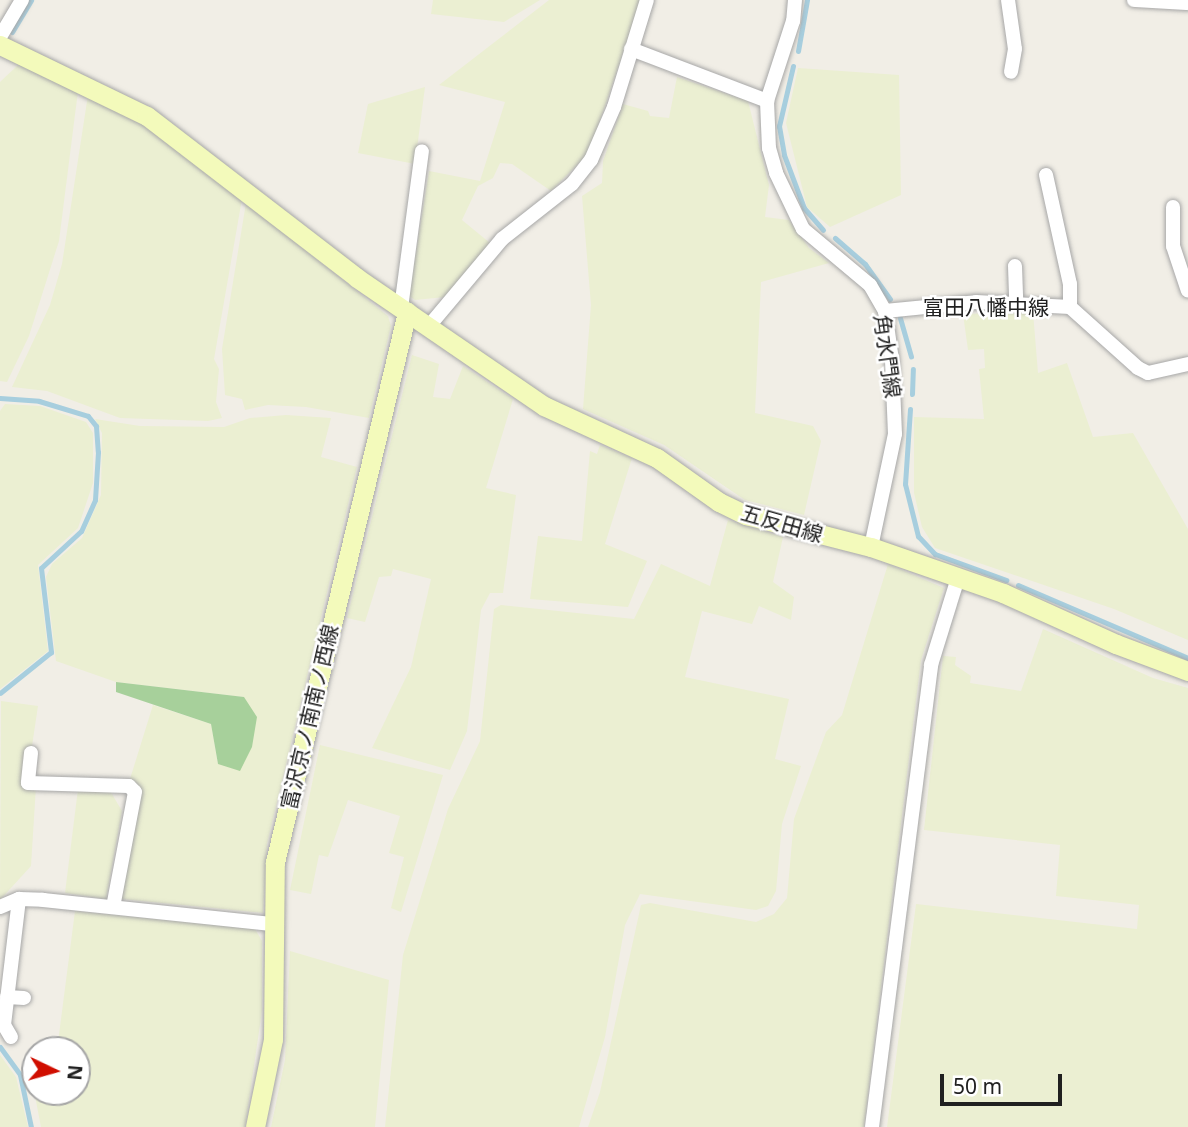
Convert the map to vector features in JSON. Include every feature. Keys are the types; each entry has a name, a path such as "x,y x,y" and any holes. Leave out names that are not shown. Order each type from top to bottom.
{"street":[{"path":"0,37 22,0"},
{"path":"429,326 502,239 572,184 591,160 647,0"},
{"name":"角水門線","path":"795,0 793,21 766,101 769,148 776,173 803,229 870,285 885,311 895,384 895,435 871,547"},
{"path":"1008,0 1015,49 1011,72"},
{"path":"1134,0 1188,3"},
{"name":"五反田線","path":"0,45 147,116 404,310 544,406 657,458 734,509 871,547 958,578 1188,671"},
{"path":"631,49 766,101"},
{"path":"404,310 422,151"},
{"path":"1046,175 1070,284 1070,307"},
{"path":"1173,207 1173,246 1188,290"},
{"path":"1016,266 1016,303"},
{"name":"富田八幡中線","path":"885,311 938,303 1016,303 1070,307 1138,368 1148,373 1188,364"},
{"name":"富沢京ノ南南ノ西線","path":"255,1127 273,1039 272,924 275,862 404,310"},
{"path":"872,1127 932,664 958,578"},
{"path":"31,753 28,783 129,786 135,792 113,907"},
{"path":"0,907 19,899 272,924"},
{"path":"11,1037 4,1025 19,899"},
{"path":"7,996 24,998"}],"green space":[{"path":"433,0 540,0 504,22 431,14"},
{"path":"549,0 641,0 589,153 551,191 512,164 500,163 493,178 478,186 462,220 490,243 445,297 415,300 409,296 429,171 480,181 505,102 439,85"},
{"path":"19,64 78,91 59,241 29,336 7,382 0,381 0,82"},
{"path":"798,68 899,75 901,195 830,227 807,207 786,123"},
{"path":"677,77 748,101 769,185 765,217 789,220 809,248 829,263 761,282 755,413 813,426 821,441 804,515 745,500 664,445 583,409 591,305 582,196 602,183 603,161 623,104 648,111 650,116 669,118"},
{"path":"425,87 415,164 358,153 368,104"},
{"path":"88,95 142,124 242,199 214,359 219,369 216,402 222,418 208,421 120,418 47,391 12,387 50,305 62,264"},
{"path":"246,203 388,316 391,326 369,418 306,407 268,405 245,410 242,399 225,395 222,349"},
{"path":"1033,312 1038,373 1067,363 1093,437 1133,433 1188,529 1188,640 1114,609 935,548 922,527 914,493 914,417 984,419 979,369 985,368 984,349 968,350 963,314"},
{"path":"412,355 439,364 433,397 450,399 463,366 513,399 486,488 516,495 503,593 490,593 481,610 467,731 450,770 372,748 411,667 431,579 393,569 391,576 379,577 365,622 347,618"},
{"path":"5,404 40,406 86,422 93,433 93,483 78,528 38,565 48,651 0,689 0,411"},
{"path":"286,415 331,418 321,457 357,467 267,844 263,913 121,899 126,849 142,790 130,779 153,705 211,724 218,764 243,697 116,682 56,661 46,577 52,564 82,538 101,495 102,433 95,419 140,426 224,427 250,418"},
{"path":"600,445 632,458 605,544 647,561 628,607 530,599 538,536 582,541 590,451 597,454"},
{"path":"728,520 783,537 773,582 794,597 791,620 759,606 752,624 702,611 685,677 789,699 775,759 801,766 782,824 776,891 768,906 756,910 640,894 625,925 605,1037 579,1127 385,1127 403,955 448,809 480,741 494,609 501,605 634,619 661,564 710,586"},
{"path":"888,564 944,588 921,660 864,1127 588,1127 600,1092 641,905 650,903 756,922 774,914 787,898 794,819 826,732 842,715"},
{"path":"1043,629 1153,678 1188,688 1188,1127 887,1127 916,904 1137,929 1139,905 1056,896 1060,845 924,830 943,656 956,657 955,665 971,676 970,683 1021,691"},
{"path":"116,682 244,697 257,717 252,747 240,771 218,764 211,724 116,692"},
{"path":"1,701 38,706 32,746 24,758 36,786 31,866 0,900"},
{"path":"320,745 443,775 401,912 391,908 404,857 389,853 400,816 348,800 328,857 319,855 311,894 290,890"},
{"path":"78,789 109,789 122,811 106,899 65,893"},
{"path":"75,911 255,929 262,941 262,1011 245,1127 41,1127 37,1106 91,1106 91,1036 59,1036"},
{"path":"290,951 389,980 375,1127 271,1127 285,1060"},
{"path":"0,1055 16,1077 28,1127 0,1127"}],"waterway":[{"path":"12,32 31,0"},
{"path":"798,51 807,0"},
{"path":"793,66 779,126 784,155 804,208 823,230"},
{"path":"835,238 865,264 890,299"},
{"path":"900,318 911,356"},
{"path":"912,394 913,369"},
{"path":"0,398 39,401 88,416 96,426 98,452 95,500 81,531 41,568 51,652 0,693"},
{"path":"910,409 905,484 918,536 935,554 1006,580"},
{"path":"1018,585 1188,658"},
{"path":"0,1047 20,1075 31,1127"}]}
